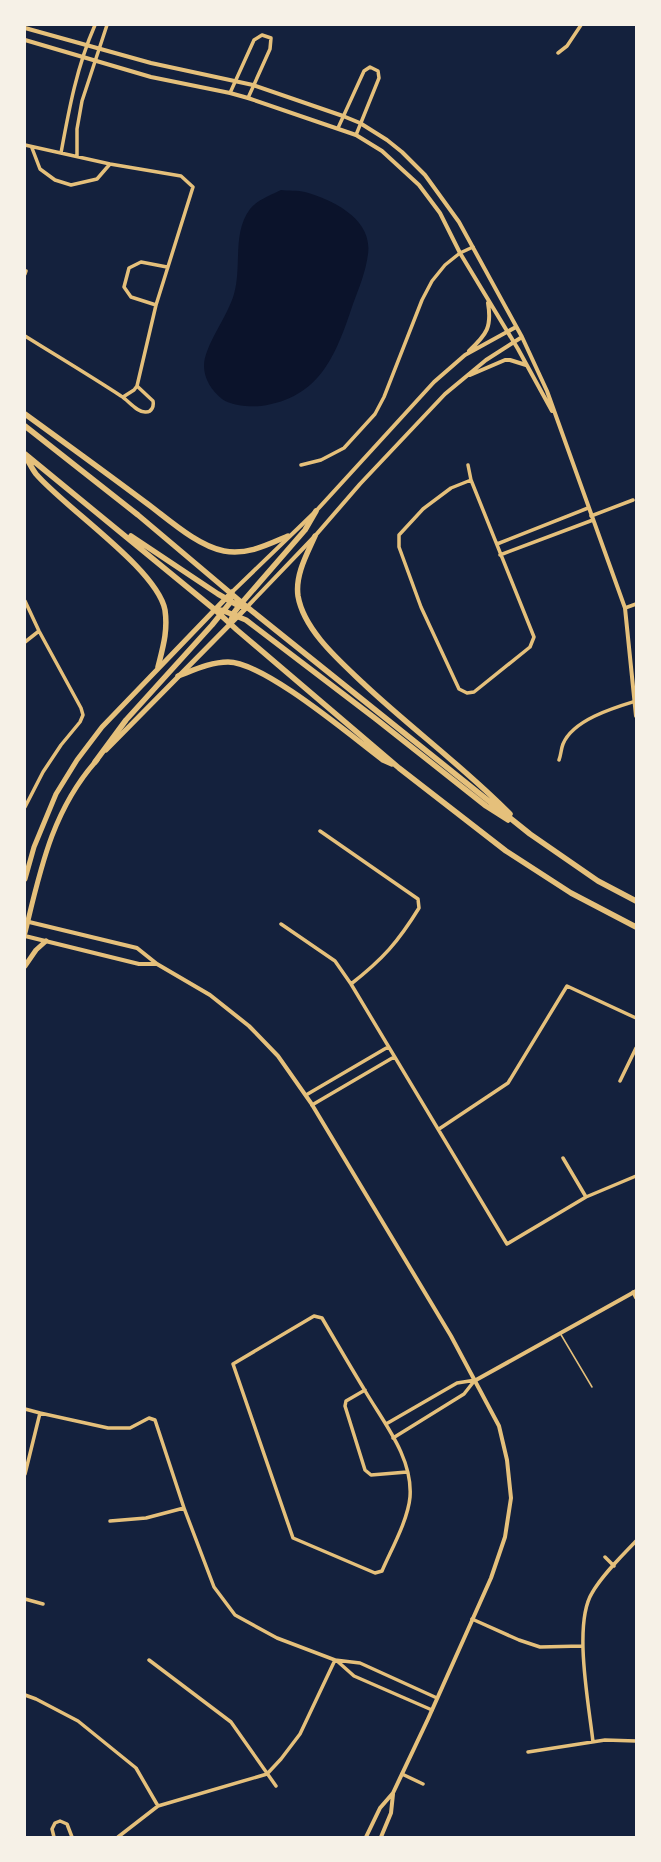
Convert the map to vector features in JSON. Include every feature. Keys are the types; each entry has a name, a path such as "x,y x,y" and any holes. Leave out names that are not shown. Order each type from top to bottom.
{"main road":[{"path":"25,414 203,543 214,548 246,552 288,536"},
{"path":"25,426 138,514 232,592 240,604"},
{"path":"25,455 112,524 214,609 246,620 376,718 486,806 530,834 598,881 636,901"},
{"path":"25,455 36,474 144,575 160,599 164,609 166,635 158,667"},
{"path":"95,762 230,624 240,604 305,530 316,511"},
{"path":"112,524 228,599 247,607 530,834"},
{"path":"315,536 300,574 297,588 299,602 305,616 324,644 396,714 494,797 530,834"},
{"path":"25,933 26,922 45,852 58,821 74,790 126,720 222,613 232,592"},
{"path":"25,880 34,847 56,794 77,760 102,727 158,667 214,609 228,599"},
{"path":"235,615 247,607"},
{"path":"222,613 230,624 399,768 506,851 571,892 636,927"},
{"path":"178,676 209,665 228,662 239,663 257,670 270,677 325,716 383,760 399,768"},
{"path":"25,966 36,950 46,941"}],"street":[{"path":"61,153 70,99 86,45 95,25"},
{"path":"77,156 77,129 82,100 106,25"},
{"path":"558,53 567,46 581,25"},
{"path":"25,28 151,63 253,85 343,116 360,123 387,140 402,152 425,175 450,208 473,247 522,337 547,391 625,608 636,716"},
{"path":"230,93 234,81 254,40 262,35 271,38 270,48 248,98"},
{"path":"25,40 151,77 248,98 338,128 356,135 382,150 418,185 440,213 460,253 514,342 557,420"},
{"path":"338,128 364,71 370,67 378,71 379,78 356,135"},
{"path":"25,145 32,148 77,156 110,164 181,176 193,186 156,305 137,386 123,397"},
{"path":"32,148 40,169 55,180 71,185 97,179 110,164"},
{"path":"301,465 321,460 344,448 375,414 384,397 419,307 432,281 445,265 460,253 473,247"},
{"path":"156,305 131,297 124,287 129,268 141,262 167,268"},
{"path":"232,592 288,536 316,511 434,382 480,340 489,327 490,316 488,300"},
{"path":"465,355 516,326"},
{"path":"25,336 123,397 140,411 146,412 151,410 154,405 153,401 137,386"},
{"path":"247,607 315,536 360,484 462,378 486,360 522,337"},
{"path":"462,378 505,360 526,365"},
{"path":"468,465 471,480 534,636 530,647 474,692 466,693 459,689 445,660 421,607 399,547 400,536 423,509 451,488 471,480"},
{"path":"500,555 633,500"},
{"path":"497,544 588,508"},
{"path":"25,601 39,631 81,708 83,715 80,722 61,745 43,772 25,807"},
{"path":"625,608 636,604"},
{"path":"25,642 39,631"},
{"path":"560,760 564,744 574,729 593,717 635,701"},
{"path":"320,832 418,899 419,908 406,930 389,952 351,984"},
{"path":"26,922 137,948 157,964 210,995 249,1026 278,1056 306,1095 451,1336 476,1380 499,1426 507,1460 511,1498 505,1537 491,1578 432,1710 393,1793 380,1808 366,1837"},
{"path":"281,924 335,961 351,984 507,1244 586,1198 636,1176"},
{"path":"25,936 139,964 157,964"},
{"path":"439,1129 508,1083 567,986 636,1018"},
{"path":"306,1095 388,1047"},
{"path":"620,1080 636,1048"},
{"path":"312,1105 394,1057"},
{"path":"563,1158 586,1198"},
{"path":"393,1438 464,1394 476,1380 635,1291 636,1298"},
{"path":"314,1316 322,1318 365,1390 402,1454 407,1472 410,1497 406,1515 382,1571 375,1573 293,1538 233,1364 314,1316"},
{"path":"386,1424 457,1383 476,1380"},
{"path":"365,1390 346,1401 345,1406 365,1470 371,1475 407,1472"},
{"path":"25,1409 108,1428 130,1428 149,1418 155,1420 184,1508 214,1587 235,1615 277,1638 335,1660 360,1663 437,1698"},
{"path":"25,1474 40,1413"},
{"path":"110,1521 146,1518 184,1508"},
{"path":"593,1742 582,1646 582,1621 591,1594 636,1542"},
{"path":"605,1557 614,1566"},
{"path":"25,1599 43,1604"},
{"path":"472,1619 519,1640 540,1647 582,1646"},
{"path":"148,1660 231,1722 276,1786"},
{"path":"335,1660 354,1676 432,1710"},
{"path":"118,1837 158,1806 267,1774 281,1759 300,1734 335,1660"},
{"path":"25,1695 36,1699 78,1721 136,1768 158,1806"},
{"path":"528,1752 593,1742 636,1741"},
{"path":"402,1774 423,1784"},
{"path":"381,1837 391,1813 393,1793"},
{"path":"54,1837 52,1829 55,1822 60,1821 67,1824 72,1837"}],"lane":[{"path":"560,1333 592,1387"}],"water":[{"path":"281,190 302,191 327,200 339,206 358,221 368,242 366,267 340,340 332,357 312,384 298,394 281,401 261,406 236,405 222,399 212,388 205,376 205,358 234,294 239,239 244,218 256,203"}]}
